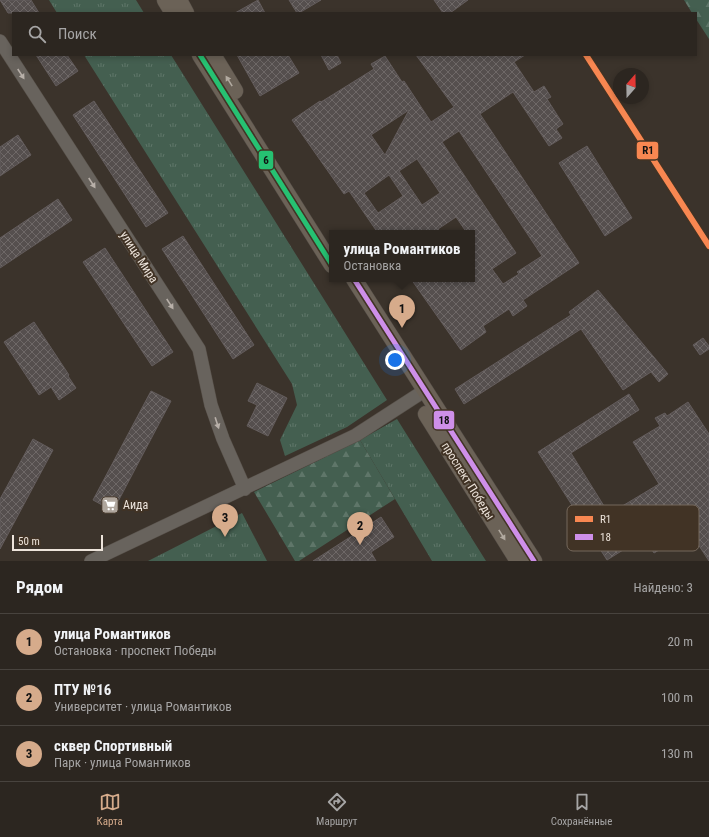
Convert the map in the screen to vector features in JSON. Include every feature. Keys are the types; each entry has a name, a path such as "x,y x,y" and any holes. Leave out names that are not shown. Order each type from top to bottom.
{"main road":[{"path":"165,0 172,12"},
{"path":"179,0 185,12"},
{"path":"201,56 329,260"},
{"path":"214,56 329,239"},
{"name":"проспект Победы","path":"343,282 534,561"},
{"name":"проспект Победы","path":"356,282 518,561"}],"street":[{"name":"улица Мира","path":"0,41 199,349 214,412 223,439 245,489"},
{"path":"91,561 356,436 420,394"}],"green space":[{"path":"49,0 136,0 143,12 56,12"},
{"path":"684,0 709,0 709,39 697,21 697,12 691,12"},
{"path":"85,56 172,56 387,400 347,427 285,456 280,440 297,405 292,384"},
{"path":"397,419 486,561 432,561 360,440"},
{"path":"360,440 395,499 299,561 295,561 254,492"},
{"path":"242,513 267,561 148,561"}],"building":[{"path":"0,0 31,0 38,12 12,12 8,13"},
{"path":"258,0 264,12 237,12"},
{"path":"289,0 321,0 301,12 296,12"},
{"path":"434,0 468,0 451,12 442,12"},
{"path":"37,56 68,56 78,71 56,86"},
{"path":"238,56 289,56 299,73 260,96"},
{"path":"322,56 338,56 341,63 329,70"},
{"path":"385,56 402,82 404,81 431,122 454,107 417,56 523,56 514,62 534,92 544,86 551,97 547,99 563,124 556,129 562,138 549,146 513,92 480,114 579,263 523,300 527,306 513,316 509,309 483,326 486,332 461,350 413,282 475,282 475,230 465,230 456,217 438,229 439,230 376,230 349,191 344,194 292,120 320,101 321,102 374,69 371,64","holes":["409,110 385,155 371,135","459,131 542,256 517,272 519,274 503,284 492,269 516,253 442,142","417,159 440,193 422,205 399,171","389,175 403,196 378,213 364,193"]},
{"path":"94,101 168,213 146,227 73,115"},
{"path":"18,135 31,155 0,176 0,147"},
{"path":"587,146 632,218 605,236 559,163"},
{"path":"58,199 72,220 0,268 0,238"},
{"path":"183,236 254,345 233,359 162,249"},
{"path":"105,248 173,352 152,366 83,262"},
{"path":"598,290 668,374 659,382 651,372 623,390 581,329 464,404 455,389 571,315 569,312"},
{"path":"34,322 76,388 59,400 51,387 39,395 4,342"},
{"path":"703,338 709,346 709,349 700,355 693,345"},
{"path":"257,383 287,398 268,436 247,426 257,405 248,401"},
{"path":"151,391 171,401 113,511 93,500"},
{"path":"629,394 639,410 571,453 603,505 572,505 538,452"},
{"path":"688,402 709,434 709,561 699,546 699,505 624,505 659,484 633,442 660,426 655,418 665,413 667,416"},
{"path":"33,439 53,450 0,549 0,499"},
{"path":"381,517 394,537 371,552 376,561 313,561"},
{"path":"601,551 621,551 607,560"}],"transit line":[{"name":"6","path":"201,56 329,260"},
{"name":"R1","path":"587,56 709,246"},
{"name":"18","path":"356,282 534,561"}],"place":[{"name":"улица Романтиков","path":"402,328"},
{"name":"Аида","path":"110,505"},
{"name":"сквер Спортивный","path":"225,537"},
{"name":"ПТУ №16","path":"360,545"}]}
